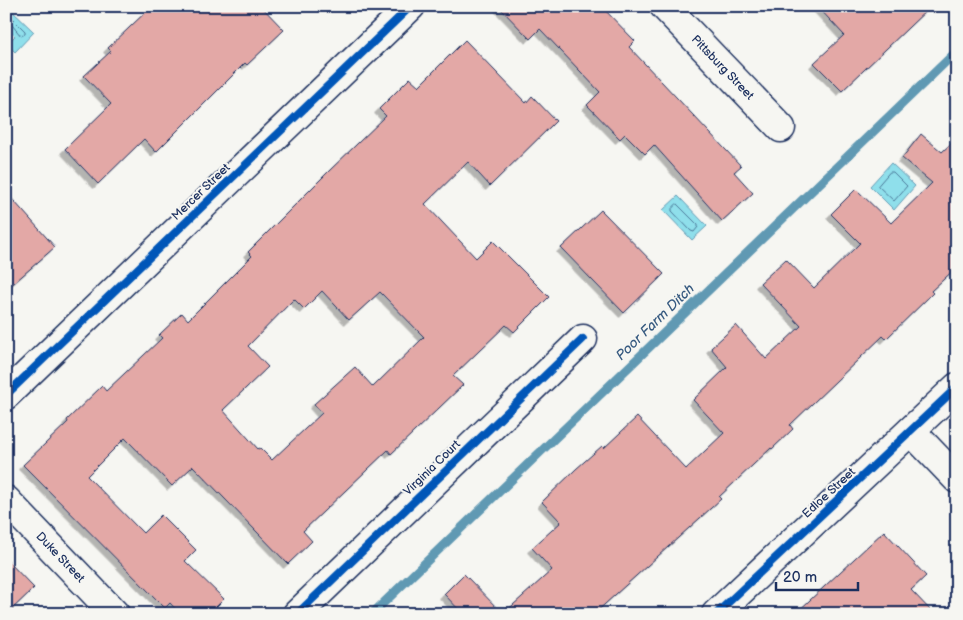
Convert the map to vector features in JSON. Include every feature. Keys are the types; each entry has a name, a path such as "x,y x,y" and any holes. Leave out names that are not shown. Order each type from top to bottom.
{"street":[{"name":"Mercer Street","path":"6,395 411,6"},
{"name":"Pittsburg Street","path":"664,6 781,128"},
{"name":"Virginia Court","path":"297,614 583,340"},
{"name":"Edloe Street","path":"716,614 957,387"},
{"path":"911,431 957,479"},
{"name":"Duke Street","path":"6,500 115,614"}],"water":[{"path":"8,7 34,32 15,52 7,44 15,36 6,27 6,9"},
{"path":"891,163 915,186 894,210 870,186"},
{"path":"678,196 707,226 692,240 663,210"}],"building":[{"path":"152,6 261,6 284,30 247,65 245,63 156,152 144,139 98,184 65,149 111,104 84,76 111,51 108,48"},
{"path":"498,6 601,6 635,41 629,47 741,166 734,172 753,193 722,221 654,145 645,154 625,134 620,139 587,105 600,92 540,29 530,39"},
{"path":"817,6 931,6 842,91 814,63 844,35"},
{"path":"465,40 526,103 532,96 556,121 490,186 468,162 425,204 476,258 493,241 549,297 514,332 506,325 453,376 463,385 391,454 388,450 303,531 312,541 288,564 193,466 172,486 125,438 87,476 143,533 161,515 196,550 185,561 224,599 209,614 180,614 170,603 165,608 23,465 102,386 106,391 162,338 159,335 182,313 188,320 252,256 248,252 386,116 379,109 410,78 419,86","holes":["322,291 349,320 380,292 424,337 373,387 355,367 314,404 322,413 272,460 260,448 258,449 223,410 268,367 248,346 294,299 304,309"]},
{"path":"921,134 942,152 957,138 957,267 931,291 933,293 886,339 883,336 790,425 793,429 719,497 721,499 594,614 503,614 552,570 532,548 561,522 542,502 576,469 602,446 604,448 637,417 686,469 724,433 693,400 727,367 711,348 736,325 766,359 801,326 760,283 786,259 814,288 860,243 831,214 856,189 891,223 932,183 902,158"},
{"path":"6,192 55,247 6,290"},
{"path":"601,210 664,274 624,313 561,248"},
{"path":"884,531 926,576 911,590 934,614 795,614"},
{"path":"6,559 34,588 7,614 6,614"},
{"path":"464,574 503,614 463,614 444,594"}],"waterway":[{"name":"Poor Farm Ditch","path":"372,614 957,51"}],"cycle path":[{"path":"6,395 411,6"},
{"path":"297,614 583,339"},
{"path":"716,614 957,387"}]}
